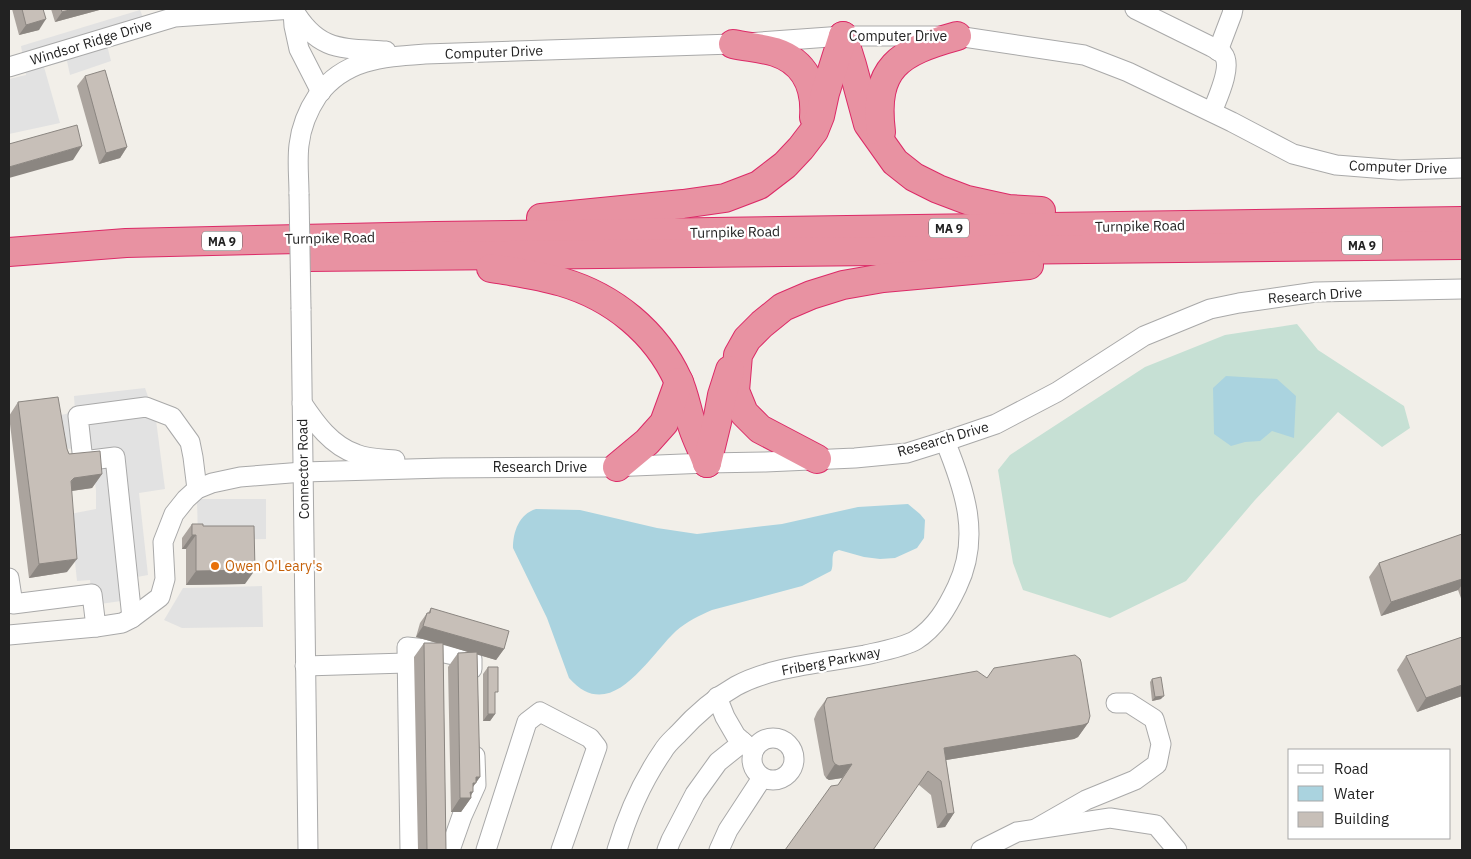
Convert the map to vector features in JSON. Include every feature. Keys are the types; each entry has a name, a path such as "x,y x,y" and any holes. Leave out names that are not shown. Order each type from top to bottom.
{"highway":[{"path":"435,236 468,224 655,207 726,198 759,185 791,159 814,131 843,36"},
{"path":"843,36 868,124 896,162 914,177 938,190 967,200 1008,209 1055,212 1462,220"},
{"path":"883,144 879,102 885,79 890,71 908,54 925,46 957,36"},
{"path":"733,44 776,52 801,68 814,96 814,131"},
{"name":"Turnpike Road","path":"9,252 126,243 435,236 1462,220"},
{"name":"Turnpike Road","path":"9,267 205,258 1462,244"},
{"path":"708,463 728,374 746,339 783,307 811,295 842,285 883,278 1086,259 1262,246"},
{"path":"396,257 432,267 491,268 562,282 593,293 617,307 638,325 664,355 679,382 693,427 708,463"},
{"path":"738,355 735,390 744,413 760,429 818,459"},
{"path":"618,467 664,423 679,382"}],"street":[{"path":"293,9 300,22 311,33 335,47 425,54"},
{"path":"293,9 294,26 299,49 321,92"},
{"name":"Windsor Ridge Drive","path":"9,67 175,17 293,9"},
{"path":"1135,9 1223,54 1227,64 1223,82 1212,112"},
{"path":"1218,51 1233,9"},
{"name":"Computer Drive","path":"321,92 341,73 364,62 392,56 733,44 843,36 957,36 1084,56 1128,72 1212,112 1293,154 1336,164 1399,170 1462,168"},
{"name":"Connector Road","path":"308,850 298,146 307,114 321,92"},
{"name":"Research Drive","path":"197,490 212,483 272,473 444,468 618,467 855,458 907,453 996,424 1057,392 1144,336 1210,309 1268,298 1316,292 1462,289"},
{"path":"302,403 313,420 332,442 356,455 444,468"},
{"path":"9,635 122,623 132,618 160,597 165,579 163,542 174,514 186,499 197,490 190,442 172,417 146,407 78,416 83,461 115,457 132,618"},
{"name":"Friberg Parkway","path":"617,850 631,812 664,750 712,700 738,685 769,673 882,652 915,641 935,624 948,607 960,582 968,558 970,531 967,507 959,474 945,441"},
{"path":"9,578 12,604 92,594 96,627"},
{"path":"410,850 407,647 426,649 472,660 473,688"},
{"path":"305,666 406,663"},
{"path":"667,850 695,794 718,762 748,746 769,738 779,739 788,744 793,753 794,763 790,772 782,779 772,781 762,778 755,771 748,746 736,736 717,698"},
{"path":"1037,828 1086,800 1135,780 1157,764 1161,744 1154,719 1129,703 1116,703"},
{"path":"486,850 527,722 540,712 590,738 597,747 561,850"},
{"path":"450,850 476,784 475,736"},
{"path":"719,850 728,830 762,778"},
{"path":"981,850 1017,832 1110,818 1156,825 1177,850"}],"green space":[{"path":"1297,324 1318,350 1404,406 1410,428 1382,447 1338,412 1255,500 1186,581 1110,618 1023,590 1013,563 998,470 1010,455 1145,367 1225,335"}],"shaded area":[{"path":"140,10 144,20 104,33 111,61 70,75 67,61 44,67 60,123 9,134 9,79 26,75 21,46"},
{"path":"145,388 156,420 165,489 139,493 148,575 137,577 128,600 93,605 90,580 77,581 70,514 96,509 96,490 90,448 61,449 56,416 75,412 74,396"},
{"path":"197,499 266,499 266,539 198,540"},
{"path":"262,586 263,627 182,628 164,620 183,588"}],"water":[{"path":"1226,376 1277,379 1296,396 1294,438 1272,431 1260,441 1245,442 1231,446 1214,434 1213,388"},
{"path":"908,504 925,520 924,538 917,548 895,558 880,559 839,550 834,552 831,571 802,586 712,610 698,616 676,631 628,682 614,691 600,695 585,691 569,678 547,618 513,548 518,524 525,515 536,509 580,510 657,528 697,534 782,524 858,507"}],"building":[{"path":"22,9 43,9 46,19 26,25"},
{"path":"61,9 73,9 62,12"},
{"path":"105,70 127,147 106,153 85,76"},
{"path":"77,125 82,146 9,167 9,144"},
{"path":"58,397 69,454 100,451 102,474 74,478 71,481 77,559 39,564 18,402"},
{"path":"192,524 203,524 203,526 254,526 255,570 196,571 196,535 192,535"},
{"path":"1462,534 1462,579 1391,602 1379,563"},
{"path":"431,608 509,631 504,649 423,626 427,613 430,613"},
{"path":"1462,637 1462,685 1426,698 1406,656"},
{"path":"424,643 443,643 446,850 427,850"},
{"path":"477,652 480,777 476,777 476,783 473,783 473,792 470,792 471,798 460,798 458,653"},
{"path":"1075,655 1081,662 1090,716 1088,723 944,748 954,813 947,814 941,781 928,771 873,850 785,850 831,786 838,785 852,764 839,766 833,761 824,705 827,698 977,671 987,678 994,668"},
{"path":"488,667 498,667 498,692 495,692 495,714 488,714"},
{"path":"1161,677 1164,696 1155,697 1152,679"}],"place":[{"name":"Owen O'Leary's","path":"215,566"}]}
